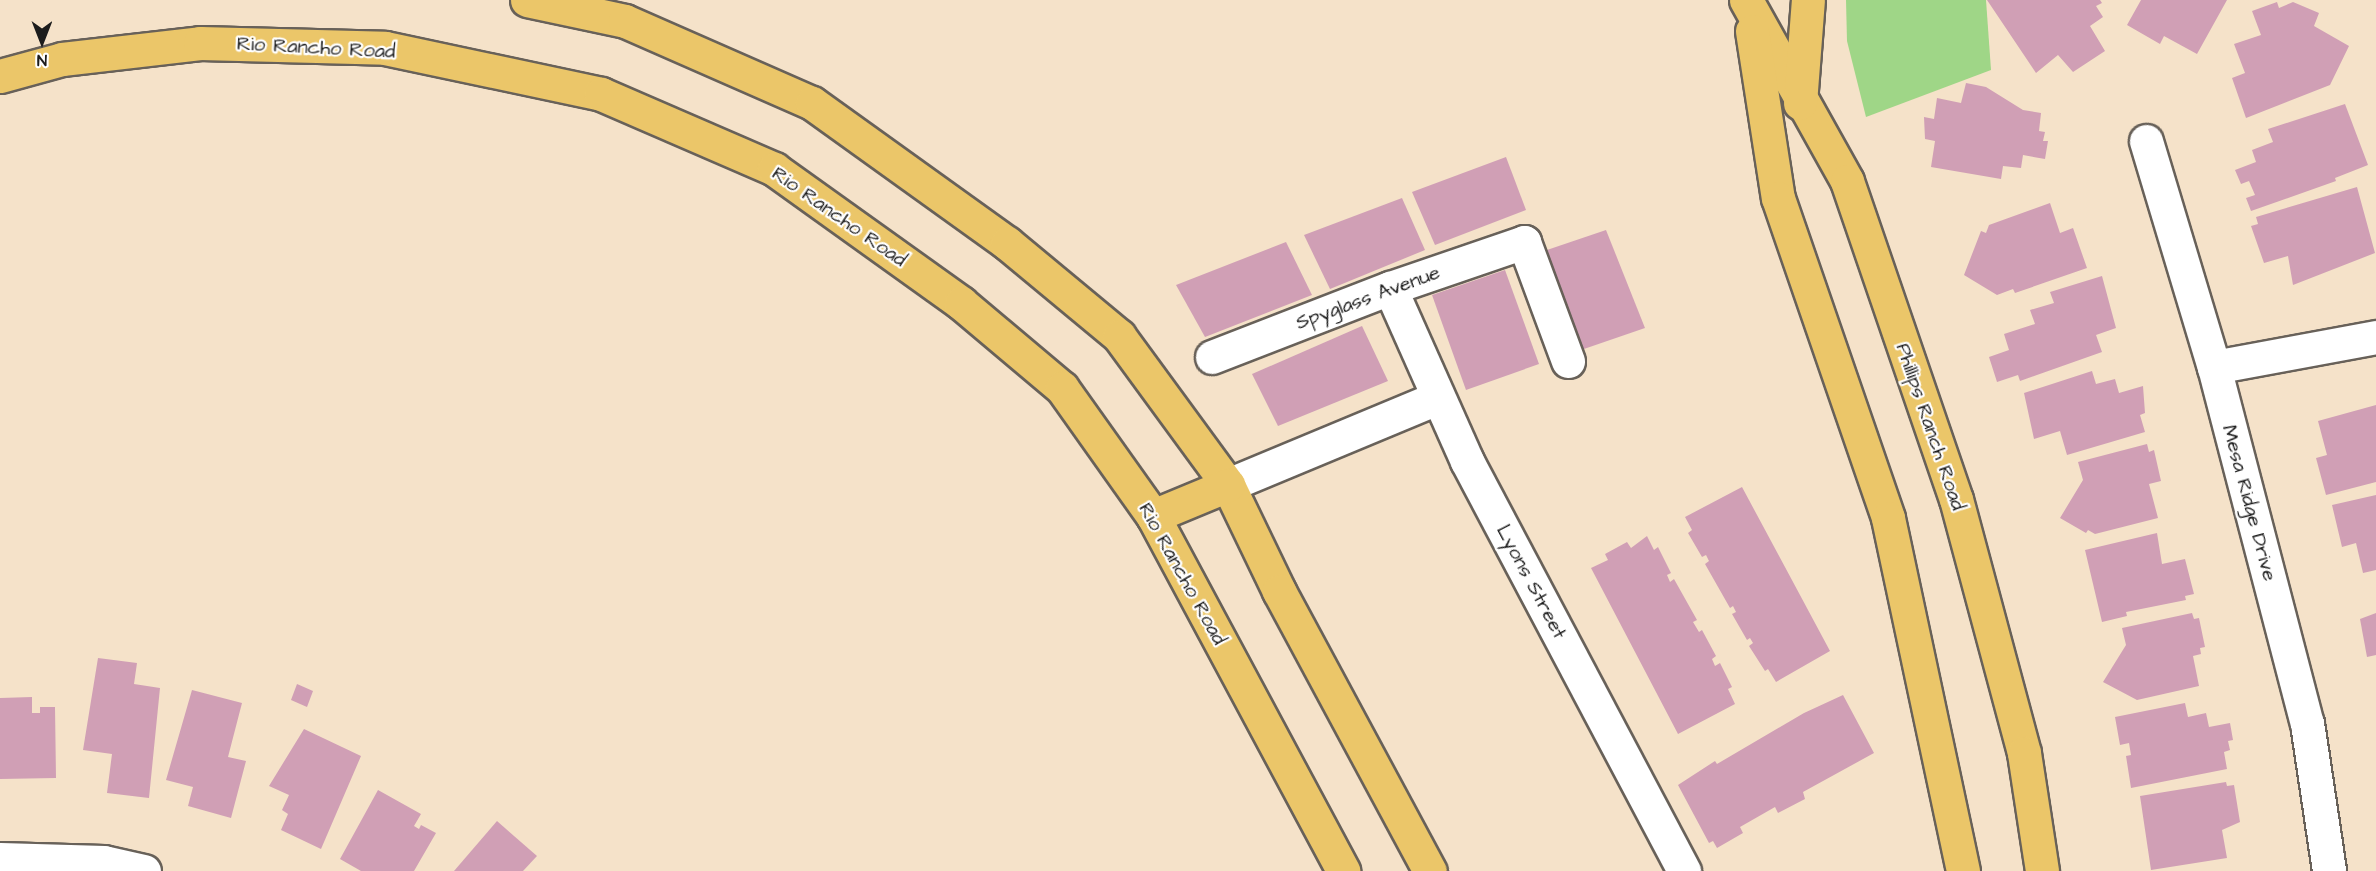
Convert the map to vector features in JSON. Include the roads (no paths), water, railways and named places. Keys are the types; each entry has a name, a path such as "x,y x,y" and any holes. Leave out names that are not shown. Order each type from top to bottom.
{"main road":[{"path":"527,0 625,21 812,103 1008,243 1119,336 1228,485 1279,591 1430,871"},
{"path":"1800,103 1808,0"},
{"name":"Phillips Ranch Road","path":"1747,4 1800,103 1847,181 1956,499 2024,753 2042,871"},
{"name":"Phillips Ranch Road","path":"1747,4 1778,198 1888,518 1963,871"},
{"name":"Rio Rancho Road","path":"0,76 62,59 200,43 386,48 601,94 774,169 961,303 1062,388 1153,516 1344,871"},
{"path":"1153,516 1228,485"}],"street":[{"name":"Mesa Ridge Drive","path":"2146,141 2214,368 2307,723 2329,871"},
{"name":"Spyglass Avenue","path":"1212,357 1390,288 1524,242 1568,362"},
{"name":"Lyons Street","path":"1390,288 1437,398 1684,871"},
{"path":"2214,368 2376,337"},
{"path":"1228,485 1437,398"},
{"path":"0,859 104,862 144,871"}]}
